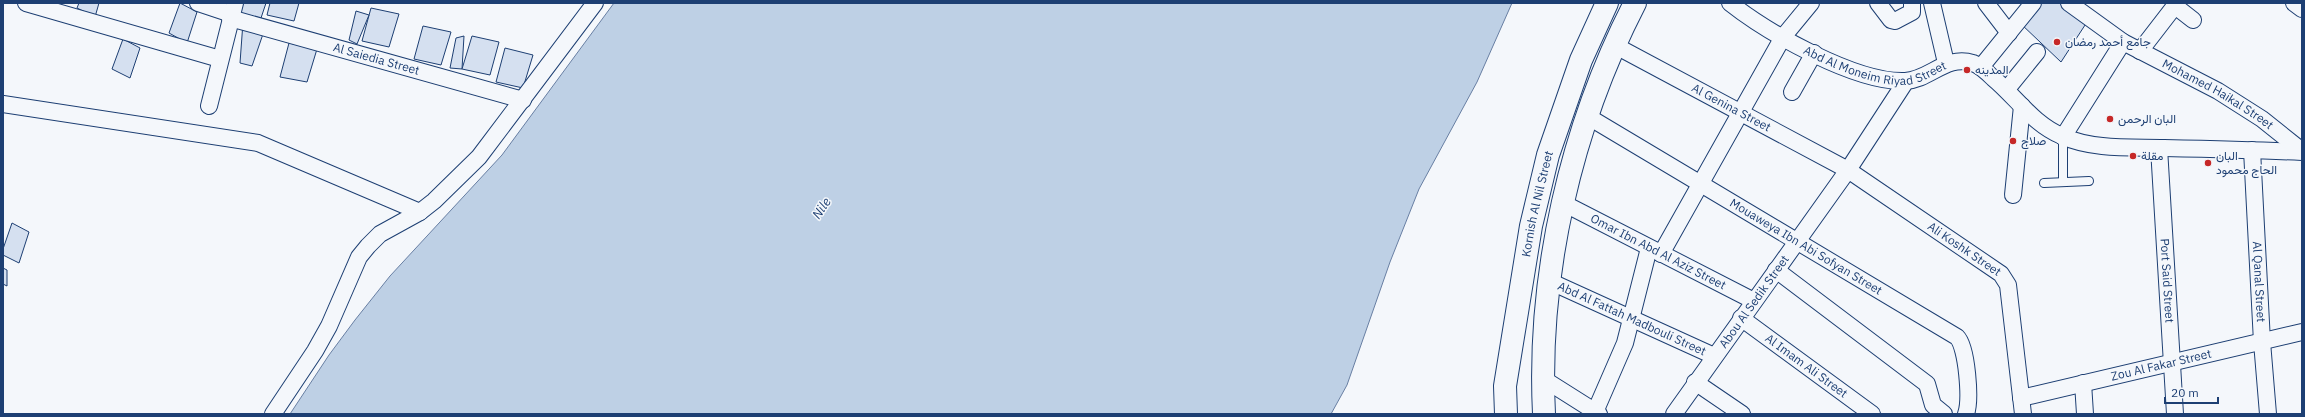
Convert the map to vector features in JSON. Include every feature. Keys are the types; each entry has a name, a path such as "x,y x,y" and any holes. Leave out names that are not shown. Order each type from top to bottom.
{"main road":[{"name":"Kornish Al Nil Street","path":"1506,414 1505,386 1531,226 1548,155 1581,60 1607,3"},
{"name":"Kornish Al Nil Street","path":"1544,414 1542,378 1549,281 1563,203 1587,116 1614,45 1635,3"}],"street":[{"path":"26,3 220,59"},
{"name":"Al Saiedia Street","path":"198,3 523,100"},
{"path":"274,414 322,338 359,257 380,234 420,212 454,184 479,158 595,3"},
{"name":"Abd Al Moneim Riyad Street","path":"1730,3 1783,37 1849,70 1867,76 1906,81 1925,74 1946,63 1964,62 1981,67 2007,89 2022,106 2048,129 2063,137 2111,146 2302,151"},
{"name":"Abd Al Moneim Riyad Street","path":"1597,413 1616,368 1655,251 1700,182 1783,37 1811,3"},
{"path":"1878,3 1891,20 1895,21 1912,12 1912,3"},
{"path":"1932,3 1946,63"},
{"path":"1986,3 2009,33"},
{"path":"1981,67 2033,3"},
{"name":"Mohamed Haikal Street","path":"2070,3 2123,42 2218,91 2262,119 2302,151"},
{"path":"2294,3 2302,9"},
{"path":"2140,51 2176,4 2193,20"},
{"path":"209,106 232,12"},
{"path":"2063,137 2123,42"},
{"name":"Al Genina Street","path":"1614,45 1848,170"},
{"path":"2007,89 2037,52"},
{"path":"1792,92 1814,53"},
{"name":"Abou Al Sedik Street","path":"1674,414 1695,382 1848,170 1906,81"},
{"path":"3,104 258,143 420,212"},
{"path":"2013,195 2022,106"},
{"name":"Mouaweya Ibn Abi Sofyan Street","path":"1587,116 1700,182 1959,339 1962,345 1969,396 1966,414"},
{"name":"Port Said Street","path":"2159,148 2175,414"},
{"name":"Al Qanal Street","path":"2252,150 2262,342 2268,414"},
{"name":"Ali Koshk Street","path":"1848,170 2004,277 2008,285 2022,414"},
{"name":"Omar Ibn Abd Al Aziz Street","path":"1563,203 1754,301"},
{"path":"1776,270 1927,384 1933,405 1944,414"},
{"name":"Abd Al Fattah Madbouli Street","path":"1549,281 1714,356"},
{"name":"Al Imam Ali Street","path":"1741,318 1872,414"},
{"name":"Zou Al Fakar Street","path":"2021,398 2302,332"},
{"path":"1542,378 1597,413"},
{"path":"1695,382 1742,414"},
{"path":"2083,383 2085,414"}],"lane":[{"path":"2063,137 2063,182"},
{"path":"2044,183 2089,181"}],"water":[{"name":"Nile","path":"614,3 1512,3 1477,82 1419,189 1390,262 1347,385 1331,414 290,414 329,355 355,320 390,276 502,155"}],"building":[{"path":"79,3 99,3 95,17 77,8"},
{"path":"180,3 197,12 187,43 169,33"},
{"path":"237,3 266,3 261,18 234,13"},
{"path":"270,3 299,3 294,21 267,15"},
{"name":"جامع أحمد رمضان","path":"2037,3 2062,3 2087,22 2061,62 2020,23"},
{"path":"371,8 399,14 389,47 362,41"},
{"path":"356,11 369,15 357,44 349,40"},
{"path":"243,22 263,34 252,66 240,63"},
{"path":"423,26 451,32 441,65 414,59"},
{"path":"464,36 462,69 450,68 456,38"},
{"path":"472,36 499,42 490,75 462,69"},
{"path":"123,39 140,48 130,78 112,69"},
{"path":"289,43 317,49 307,82 280,77"},
{"path":"505,48 533,55 523,88 496,82"},
{"path":"12,223 29,232 19,263 3,255 3,249"},
{"path":"3,268 7,270 7,286 3,284"}],"place":[{"name":"جامع أحمد رمضان","path":"2057,42"},
{"name":"المدينه","path":"1967,70"},
{"name":"البان الرحمن","path":"2110,119"},
{"name":"صلاح","path":"2013,141"},
{"name":"مقلة","path":"2133,156"},
{"name":"البان الحاج محمود","path":"2208,163"}]}
